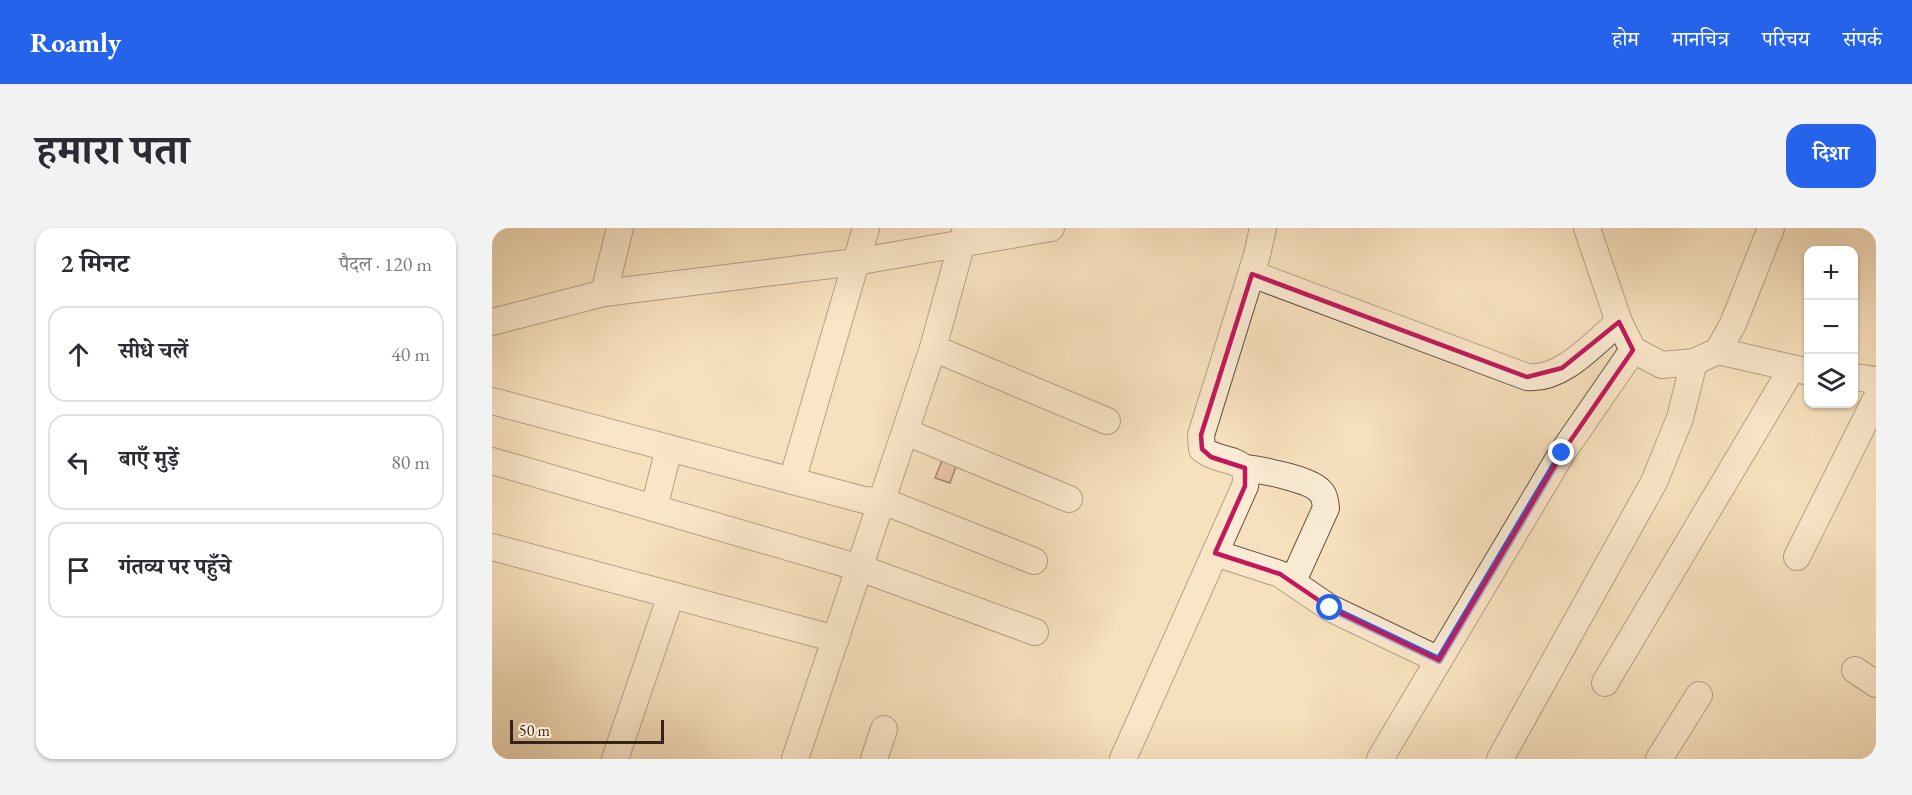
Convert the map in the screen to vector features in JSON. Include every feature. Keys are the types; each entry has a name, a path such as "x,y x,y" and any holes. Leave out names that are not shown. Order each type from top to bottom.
{"street":[{"path":"604,292 620,228"},
{"path":"792,481 866,228"},
{"path":"492,322 604,292 855,262 963,235 1051,228"},
{"path":"1123,759 1245,486 1248,474 1245,468 1241,464 1211,457 1202,449 1201,435 1252,274 1263,228"},
{"path":"1587,228 1619,322 1633,350 1662,365 1694,362 1718,351 1733,324 1771,228"},
{"path":"795,759 933,348 963,235"},
{"path":"1252,274 1527,377 1545,376 1562,368 1619,322"},
{"path":"933,348 1107,421"},
{"path":"1380,759 1562,453 1633,350"},
{"path":"1605,683 1800,371 1718,351"},
{"path":"1500,759 1654,482 1680,418 1694,362"},
{"path":"1858,378 1876,380"},
{"path":"1797,557 1876,399"},
{"path":"492,401 864,500 883,501 1034,561"},
{"path":"906,432 1069,499"},
{"path":"654,508 669,448"},
{"path":"492,461 860,568 1035,632"},
{"path":"1245,468 1267,470 1318,488 1324,497 1326,508 1293,581"},
{"path":"492,548 836,639"},
{"path":"1215,553 1280,573 1330,608 1439,660"},
{"path":"615,759 671,595"},
{"path":"1659,759 1699,695"},
{"path":"874,759 884,729"}],"highlighted area":[{"path":"1252,274 1527,377 1562,368 1619,322 1633,350 1562,453 1439,660 1330,608 1280,574 1215,553 1245,486 1245,468 1211,457 1202,449 1201,435"}],"building":[{"path":"944,455 958,461 950,483 935,478"}],"route":[{"path":"1330,608 1439,660 1562,453"}]}
